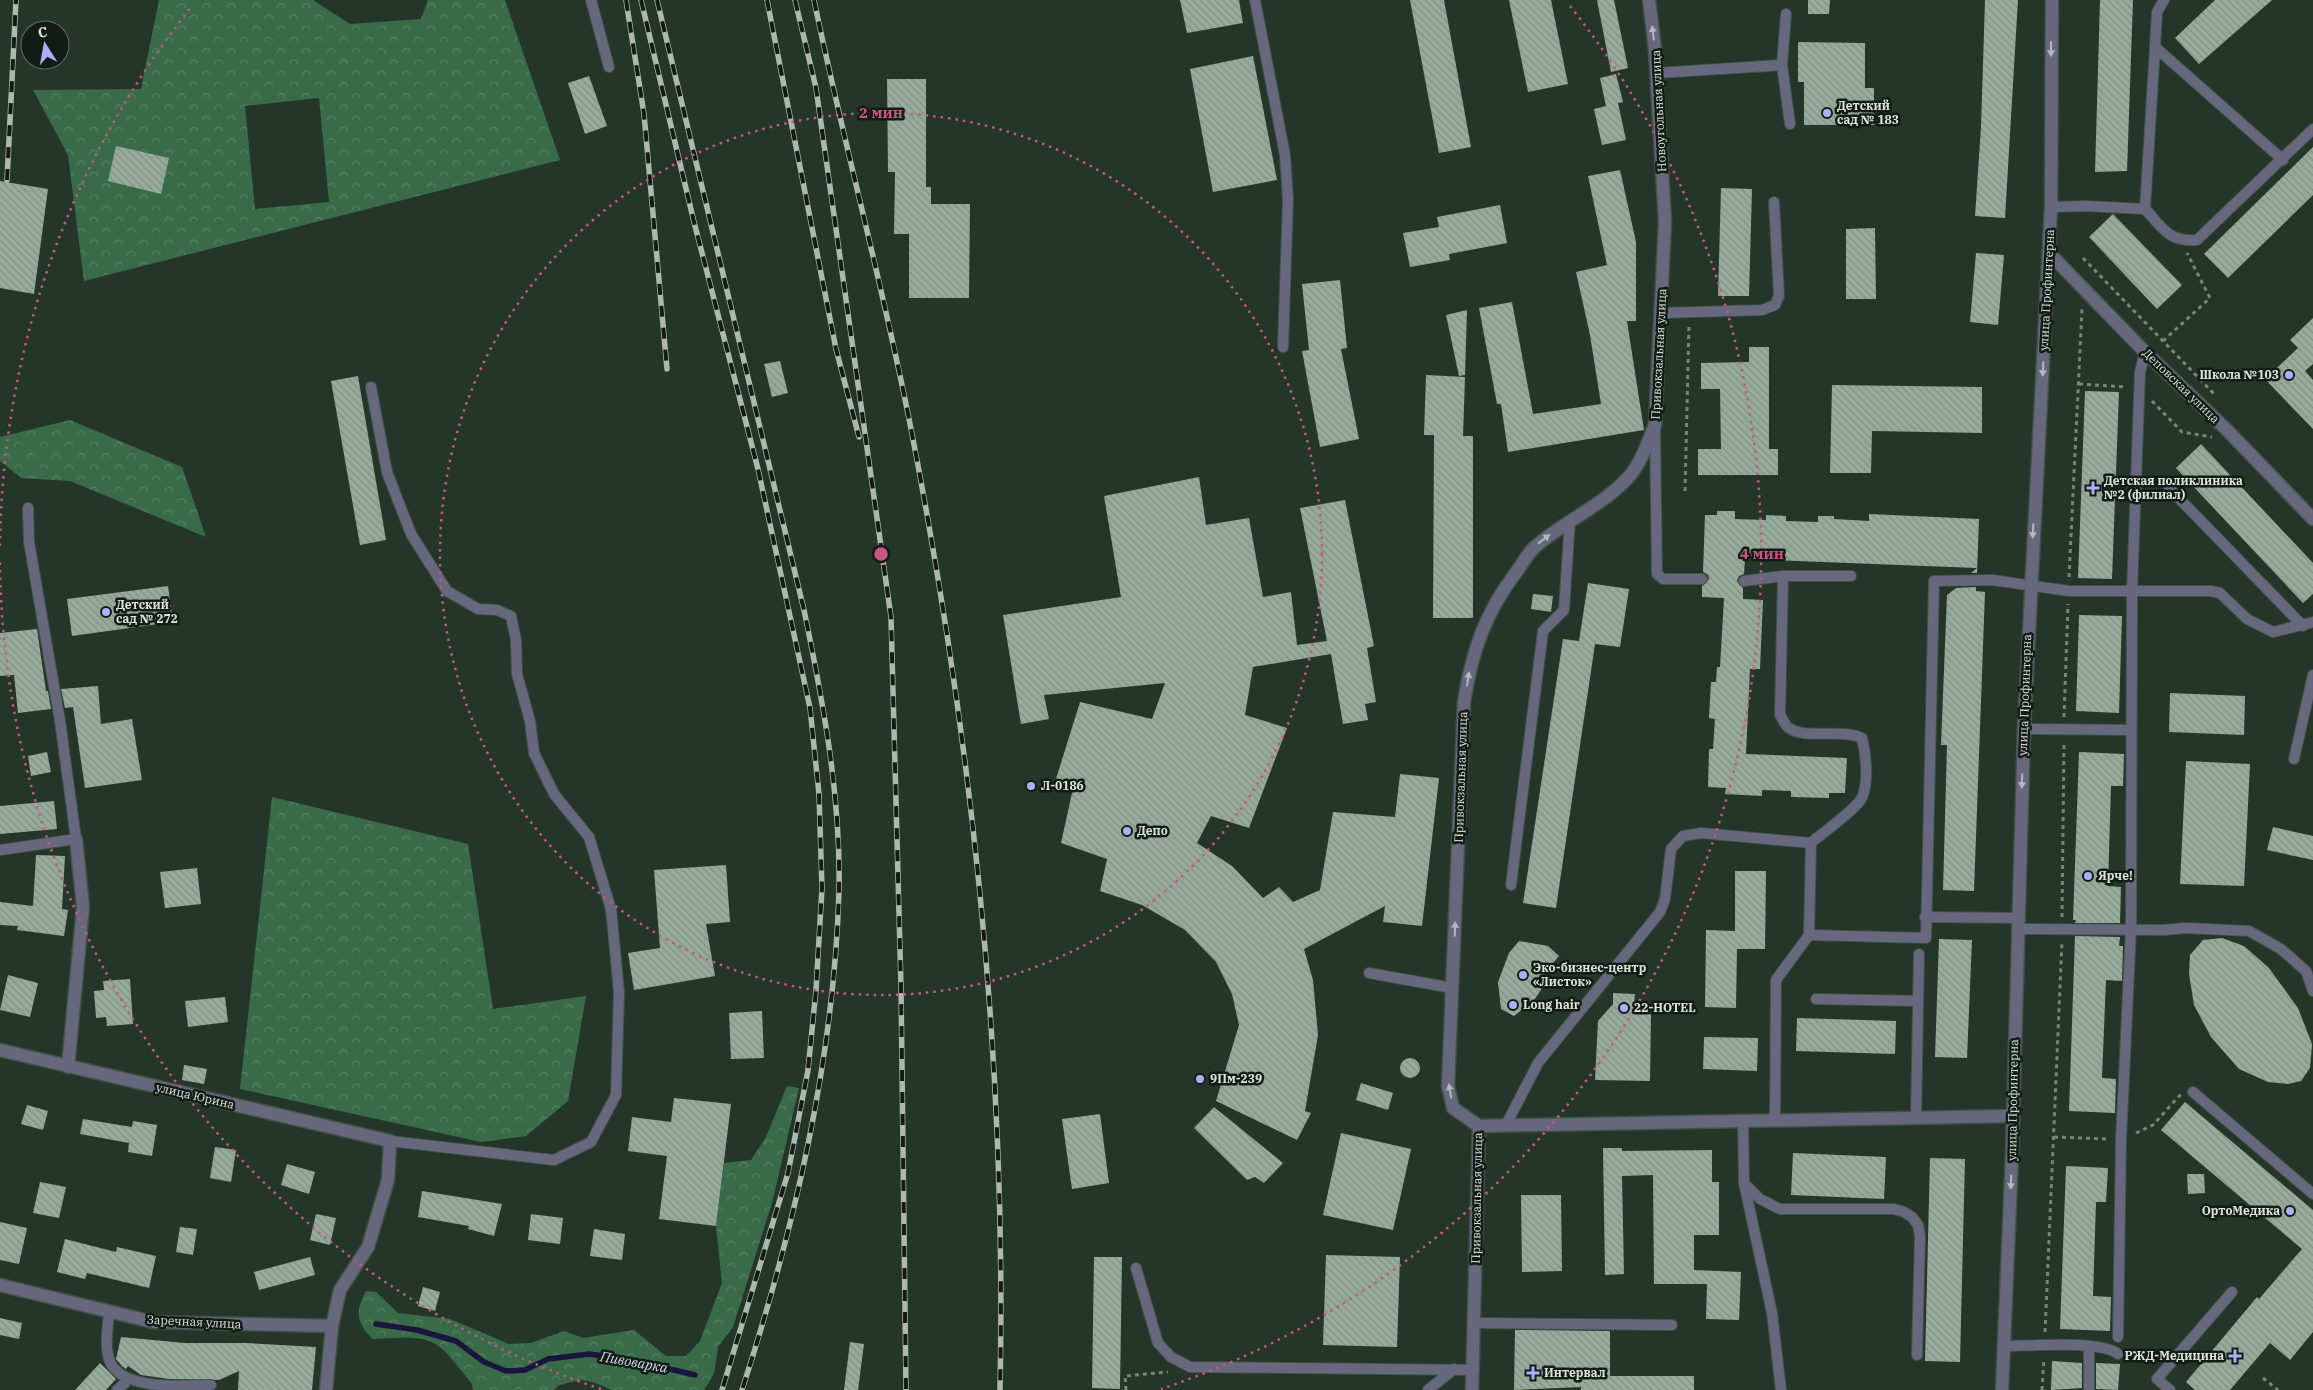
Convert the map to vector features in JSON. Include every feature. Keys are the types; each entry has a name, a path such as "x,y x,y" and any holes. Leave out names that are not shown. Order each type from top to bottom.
{"street":[{"name":"Новоугольная улица","path":"1650,0 1657,73 1665,222"},
{"name":"улица Профинтерна","path":"2002,1390 2013,1116 2024,729 2051,207 2052,0"},
{"name":"Привокзальная улица","path":"1472,1390 1479,1126 1453,1108 1448,1086 1464,702 1470,665 1482,627 1510,580 1534,548 1570,520 1608,495 1632,474 1644,452 1654,425 1662,313 1665,222"},
{"name":"Деповская улица","path":"2049,252 2145,352 2226,429 2313,519"},
{"path":"68,1066 82,907 76,840"},
{"name":"улица Юрина","path":"0,1050 390,1141"},
{"path":"1479,1126 2013,1116"},
{"path":"326,1390 332,1326 340,1290 368,1247 388,1180 390,1141"},
{"name":"Заречная улица","path":"0,1285 153,1322 332,1326"}],"lane":[{"path":"591,0 609,67"},
{"path":"1255,0 1285,155 1288,199 1283,348"},
{"path":"2145,209 2157,12 2164,0"},
{"path":"1786,14 1782,65 1790,124"},
{"path":"2155,47 2283,160"},
{"path":"1657,73 1782,65"},
{"path":"2051,207 2085,206 2145,209 2169,235 2181,241 2196,240 2283,160 2313,129"},
{"path":"1662,313 1690,314 1762,310 1774,305 1779,296 1774,202"},
{"path":"2118,1337 2121,1140 2131,929 2132,591 2140,372 2145,352"},
{"path":"371,387 387,472 411,534 447,591 478,609 497,610 512,616 516,640 517,674 530,721 534,753 554,794 589,837 611,909 620,992 616,1095 591,1142 554,1160 390,1141"},
{"path":"1654,425 1657,574 1663,579 1702,579"},
{"path":"2168,488 2308,624"},
{"path":"0,850 76,840 60,721 29,542 28,508"},
{"path":"1511,885 1543,631 1564,610 1570,520"},
{"path":"1506,1125 1538,1063 1660,912 1664,899 1671,849 1683,836 1701,834 1811,842 1860,801 1866,778 1865,750 1862,738 1850,733 1801,733 1788,728 1780,715 1783,576"},
{"path":"1744,581 1783,576 1851,576"},
{"path":"1809,935 1926,938 1934,581 1992,580 2069,591 2211,591 2220,594 2247,618 2273,632 2308,624"},
{"path":"2294,759 2313,674"},
{"path":"2024,729 2132,730"},
{"path":"1775,1120 1776,980 1809,935 1811,842"},
{"path":"1926,917 2062,929 2164,930 2186,928 2249,931 2281,949 2306,971 2313,991"},
{"path":"1916,1118 1919,954"},
{"path":"1370,973 1452,988"},
{"path":"1816,999 1918,1001"},
{"path":"2193,1092 2313,1194"},
{"path":"1743,1121 1744,1184 1772,1313 1780,1390"},
{"path":"1744,1184 1760,1199 1780,1208 1894,1209 1912,1217 1918,1225 1920,1236 1917,1355"},
{"path":"1136,1268 1158,1343 1171,1358 1190,1367 1474,1370"},
{"path":"2170,1390 2158,1379 2232,1292"},
{"path":"109,1311 109,1362 121,1387 211,1385"},
{"path":"1475,1323 1672,1326"},
{"path":"2004,1346 2089,1346 2112,1349 2118,1354"},
{"path":"2089,1346 2089,1390"},
{"path":"1428,1390 1454,1369"}],"path":[{"path":"2163,342 2210,298 2181,241"},
{"path":"2042,1390 2062,929 2064,730 2083,258 2223,403"},
{"path":"1685,491 1690,314"},
{"path":"2054,1136 2121,1140 2153,1125 2180,1094 2193,1092"},
{"path":"1126,1390 1126,1376 1164,1373"},
{"path":"2263,1378 2278,1390"}],"green space":[{"path":"159,0 313,0 350,24 421,19 428,0 505,0 560,160 84,281 68,155 33,90 141,89","holes":["319,98 329,202 255,209 245,106"]},
{"path":"70,420 182,467 206,537 70,481 21,478 0,461 0,437"},
{"path":"272,797 468,844 493,1009 586,996 568,1101 526,1136 481,1142 240,1089"},
{"path":"787,1086 799,1088 772,1203 733,1327 718,1347 714,1374 704,1390 612,1390 593,1382 581,1380 559,1385 554,1390 473,1390 472,1384 449,1356 432,1342 410,1338 373,1339 363,1328 360,1322 359,1311 366,1291 376,1292 398,1313 450,1319 509,1344 531,1343 564,1331 583,1338 634,1330 666,1356 686,1356 700,1341 722,1283 716,1226 724,1163 751,1160 766,1137"}],"building":[{"path":"1180,0 1239,0 1243,23 1187,33"},
{"path":"1410,0 1444,0 1471,147 1439,153"},
{"path":"1509,0 1551,0 1568,84 1528,92"},
{"path":"1597,0 1614,0 1628,68 1611,72"},
{"path":"1808,0 1830,0 1829,14 1808,14"},
{"path":"1985,0 2018,0 2005,218 1975,216 1981,127"},
{"path":"2100,0 2133,0 2127,171 2095,172"},
{"path":"2215,0 2272,0 2199,64 2175,38"},
{"path":"1798,42 1865,43 1865,88 1874,88 1874,125 1804,125 1804,82 1798,82"},
{"path":"1253,56 1277,180 1213,192 1190,69"},
{"path":"1616,74 1623,102 1618,103 1626,140 1602,145 1594,109 1606,106 1600,78"},
{"path":"589,76 607,126 585,134 568,83"},
{"path":"887,79 926,79 926,187 931,187 931,204 970,204 969,298 909,298 909,234 894,234 895,172 888,172"},
{"path":"116,146 169,158 161,194 108,181"},
{"path":"2313,147 2313,195 2228,278 2204,254"},
{"path":"1620,170 1636,242 1636,321 1627,321 1644,430 1508,452 1501,404 1497,404 1479,308 1512,302 1533,414 1601,404 1590,335 1576,272 1607,265 1588,176"},
{"path":"0,181 48,189 34,294 0,288"},
{"path":"1721,188 1752,189 1749,296 1718,296"},
{"path":"1500,205 1507,243 1449,254 1450,260 1410,267 1403,233 1439,227 1437,217"},
{"path":"2113,214 2182,285 2157,309 2089,237"},
{"path":"1875,228 1876,299 1846,299 1846,229"},
{"path":"1976,253 2004,255 1998,325 1970,322"},
{"path":"1340,280 1347,348 1341,349 1359,439 1320,447 1302,351 1309,350 1302,284"},
{"path":"1467,310 1465,375 1459,376 1446,315"},
{"name":"Школа №103","path":"2313,318 2313,364 2305,371 2313,380 2313,429 2265,379 2298,348 2290,340"},
{"path":"1749,347 1769,347 1769,449 1778,449 1778,475 1698,475 1698,449 1721,449 1720,389 1701,389 1701,363 1749,362"},
{"path":"780,361 788,393 772,397 764,364"},
{"path":"1426,375 1465,377 1463,436 1473,436 1473,618 1433,618 1434,435 1424,435"},
{"path":"358,376 386,540 360,545 331,381"},
{"path":"1832,385 1982,387 1982,433 1872,431 1871,473 1830,473"},
{"path":"2085,391 2119,392 2112,579 2078,578"},
{"path":"2201,444 2313,563 2313,594 2303,603 2176,468"},
{"name":"Депо","path":"1199,477 1206,525 1249,518 1263,597 1291,592 1297,645 1327,641 1300,508 1345,500 1374,646 1367,648 1376,702 1365,704 1368,720 1343,724 1331,654 1253,667 1245,715 1287,728 1249,828 1211,816 1197,843 1232,866 1263,898 1279,887 1293,902 1320,890 1333,812 1395,817 1400,774 1439,778 1422,926 1383,922 1385,906 1304,949 1313,980 1318,1035 1305,1111 1311,1113 1297,1140 1216,1101 1239,1025 1232,994 1216,962 1185,930 1142,905 1100,891 1107,859 1061,843 1074,784 1056,779 1080,702 1152,719 1165,683 1044,695 1049,719 1021,724 1003,615 1121,597 1104,496"},
{"path":"1717,511 1735,511 1735,519 1766,520 1766,515 1786,516 1786,521 1818,522 1818,516 1834,516 1834,519 1869,521 1869,514 1979,519 1977,573 1971,573 1977,568 1745,559 1744,574 1739,576 1737,581 1743,588 1743,599 1763,600 1760,669 1750,669 1746,754 1847,758 1845,793 1829,793 1829,798 1791,797 1791,791 1762,790 1762,796 1725,794 1726,788 1708,787 1709,749 1713,749 1715,719 1709,718 1711,682 1716,682 1717,667 1720,667 1724,598 1702,597 1702,586 1709,579 1708,575 1703,572 1705,515 1717,515"},
{"path":"1588,583 1629,589 1620,647 1595,644 1556,908 1523,903 1563,639 1579,641"},
{"path":"168,586 173,622 72,636 67,599"},
{"path":"1976,587 1976,591 1985,592 1974,891 1943,890 1947,745 1941,745 1947,595 1956,588"},
{"path":"1533,594 1553,596 1551,612 1531,609"},
{"path":"2079,615 2122,616 2119,713 2076,711"},
{"path":"37,629 46,691 48,691 51,709 18,713 14,675 0,676 0,633"},
{"path":"98,686 101,724 132,719 142,780 85,788 73,707 65,708 61,689"},
{"path":"2170,693 2245,696 2244,735 2169,732"},
{"path":"47,752 51,772 31,776 28,756"},
{"path":"2079,752 2124,754 2123,786 2111,786 2108,886 2121,887 2120,923 2075,923 2076,920 2073,920"},
{"path":"2186,761 2250,764 2244,886 2180,884"},
{"path":"54,801 57,829 0,834 0,806"},
{"path":"2273,827 2313,836 2313,860 2267,850"},
{"path":"36,855 65,856 62,909 68,910 64,936 17,930 18,926 0,925 0,902 33,906"},
{"path":"726,865 730,922 706,924 715,976 634,990 628,953 660,948 654,870"},
{"path":"197,868 201,904 165,908 160,872"},
{"path":"1735,871 1766,871 1765,949 1737,949 1736,1008 1705,1007 1706,930 1735,931"},
{"path":"2075,936 2120,937 2119,946 2123,946 2122,981 2106,980 2102,1078 2116,1079 2115,1113 2069,1111"},
{"path":"2222,938 2244,946 2269,968 2298,1008 2312,1044 2310,1068 2301,1081 2288,1084 2268,1082 2239,1069 2211,1037 2194,1005 2189,974 2190,955 2203,940"},
{"path":"1939,939 1972,940 1967,1058 1935,1057"},
{"name":"Эко-бизнес-центр «Листок»","path":"1519,941 1548,946 1559,956 1548,969 1541,990 1534,1000 1514,1016 1501,1009 1498,982 1509,953"},
{"path":"8,975 38,983 30,1017 0,1010"},
{"path":"130,979 133,1024 107,1026 106,1017 96,1018 94,991 104,990 103,981"},
{"path":"1613,993 1635,994 1634,1005 1651,1015 1650,1081 1595,1080 1598,1021 1613,1004"},
{"path":"225,997 228,1022 188,1027 185,1001"},
{"path":"762,1011 764,1058 731,1059 729,1013"},
{"path":"1797,1018 1896,1021 1895,1054 1796,1051"},
{"path":"1704,1037 1758,1038 1757,1071 1703,1069"},
{"path":"1410,1058 1417,1061 1420,1068 1417,1075 1410,1078 1403,1075 1400,1068 1403,1061"},
{"path":"184,1065 207,1069 204,1084 182,1080"},
{"path":"1361,1083 1393,1093 1388,1110 1356,1100"},
{"path":"674,1098 731,1104 716,1226 659,1219 667,1156 628,1151 632,1117 671,1122"},
{"path":"2185,1102 2313,1210 2313,1332 2290,1360 2270,1343 2230,1390 2195,1390 2186,1382 2257,1297 2259,1299 2302,1249 2161,1130"},
{"path":"27,1105 48,1111 43,1130 21,1124"},
{"path":"1214,1107 1283,1163 1264,1183 1255,1177 1247,1180 1194,1128"},
{"path":"1100,1114 1109,1183 1072,1189 1062,1119"},
{"path":"83,1119 132,1127 133,1121 157,1125 152,1156 128,1152 129,1143 80,1134"},
{"path":"1341,1133 1411,1149 1393,1230 1323,1215"},
{"path":"215,1147 236,1150 231,1182 210,1178"},
{"path":"1603,1148 1622,1148 1622,1151 1712,1150 1712,1182 1719,1182 1719,1235 1694,1235 1694,1270 1741,1272 1739,1320 1706,1319 1707,1284 1654,1284 1653,1175 1622,1176 1624,1274 1605,1275"},
{"path":"1793,1153 1886,1157 1884,1199 1791,1195"},
{"path":"1930,1158 1965,1159 1960,1362 1925,1361"},
{"path":"287,1164 315,1172 309,1194 281,1185"},
{"path":"2066,1166 2108,1168 2106,1202 2096,1202 2093,1296 2111,1297 2110,1331 2060,1329"},
{"path":"2187,1174 2204,1174 2205,1193 2188,1194"},
{"path":"40,1182 66,1187 59,1218 33,1213"},
{"path":"422,1191 502,1204 494,1236 468,1229 469,1226 418,1217"},
{"path":"1521,1195 1561,1195 1562,1271 1522,1272"},
{"path":"316,1214 336,1218 330,1245 310,1240"},
{"path":"531,1214 563,1218 560,1244 528,1240"},
{"path":"0,1222 27,1228 19,1264 0,1260"},
{"path":"180,1227 197,1229 193,1255 176,1252"},
{"path":"594,1229 625,1234 622,1260 590,1256"},
{"path":"65,1239 116,1252 117,1247 156,1256 149,1288 87,1273 85,1279 57,1272"},
{"path":"1326,1255 1400,1257 1397,1347 1323,1345"},
{"path":"310,1257 315,1275 259,1290 254,1272"},
{"path":"1094,1257 1122,1257 1120,1389 1092,1388"},
{"path":"423,1287 440,1292 435,1311 418,1306"},
{"path":"0,1318 22,1323 19,1339 0,1335"},
{"path":"1515,1330 1610,1331 1610,1376 1694,1376 1694,1390 1581,1390 1581,1387 1514,1390"},
{"path":"121,1337 185,1343 246,1343 316,1347 312,1390 238,1390 239,1371 219,1380 169,1379 141,1375 128,1366 126,1369 116,1359"},
{"path":"850,1342 864,1344 858,1390 844,1390"},
{"path":"2052,1361 2082,1363 2082,1388 2051,1390"},
{"path":"100,1363 116,1379 106,1390 75,1390"},
{"path":"2096,1363 2120,1364 2118,1390 2096,1389"}],"waterway":[{"name":"Пивоварка","path":"376,1324 417,1330 456,1341 484,1362 506,1371 525,1370 548,1359 589,1354 632,1360 695,1375"}],"railway":[{"path":"7,180 16,0"},
{"path":"626,0 644,114 667,369"},
{"path":"641,0 694,222 758,469 810,708 819,794 822,888 816,990 808,1070 788,1173 722,1390"},
{"path":"657,0 804,610 824,714 837,820 839,891 836,955 820,1081 794,1206 761,1329 742,1390"},
{"path":"767,0 836,349 859,437"},
{"path":"795,0 816,88 891,617 901,987 906,1390"},
{"path":"814,0 889,325 912,434 934,552 968,790 982,910 998,1150 1001,1270 1000,1390"}],"place":[{"name":"Детский сад № 183","path":"1827,113"},
{"name":"Школа №103","path":"2289,375"},
{"name":"Детская поликлиника №2 (филиал)","path":"2093,488"},
{"name":"Детский сад № 272","path":"106,612"},
{"name":"Л-0186","path":"1031,786"},
{"name":"Депо","path":"1127,831"},
{"name":"Ярче!","path":"2088,876"},
{"name":"Эко-бизнес-центр «Листок»","path":"1523,975"},
{"name":"Long hair","path":"1513,1005"},
{"name":"22-HOTEL","path":"1624,1008"},
{"name":"9Пм-239","path":"1200,1079"},
{"name":"ОртоМедика","path":"2290,1211"},
{"name":"РЖД-Медицина","path":"2235,1356"},
{"name":"Интервал","path":"1533,1373"}]}
